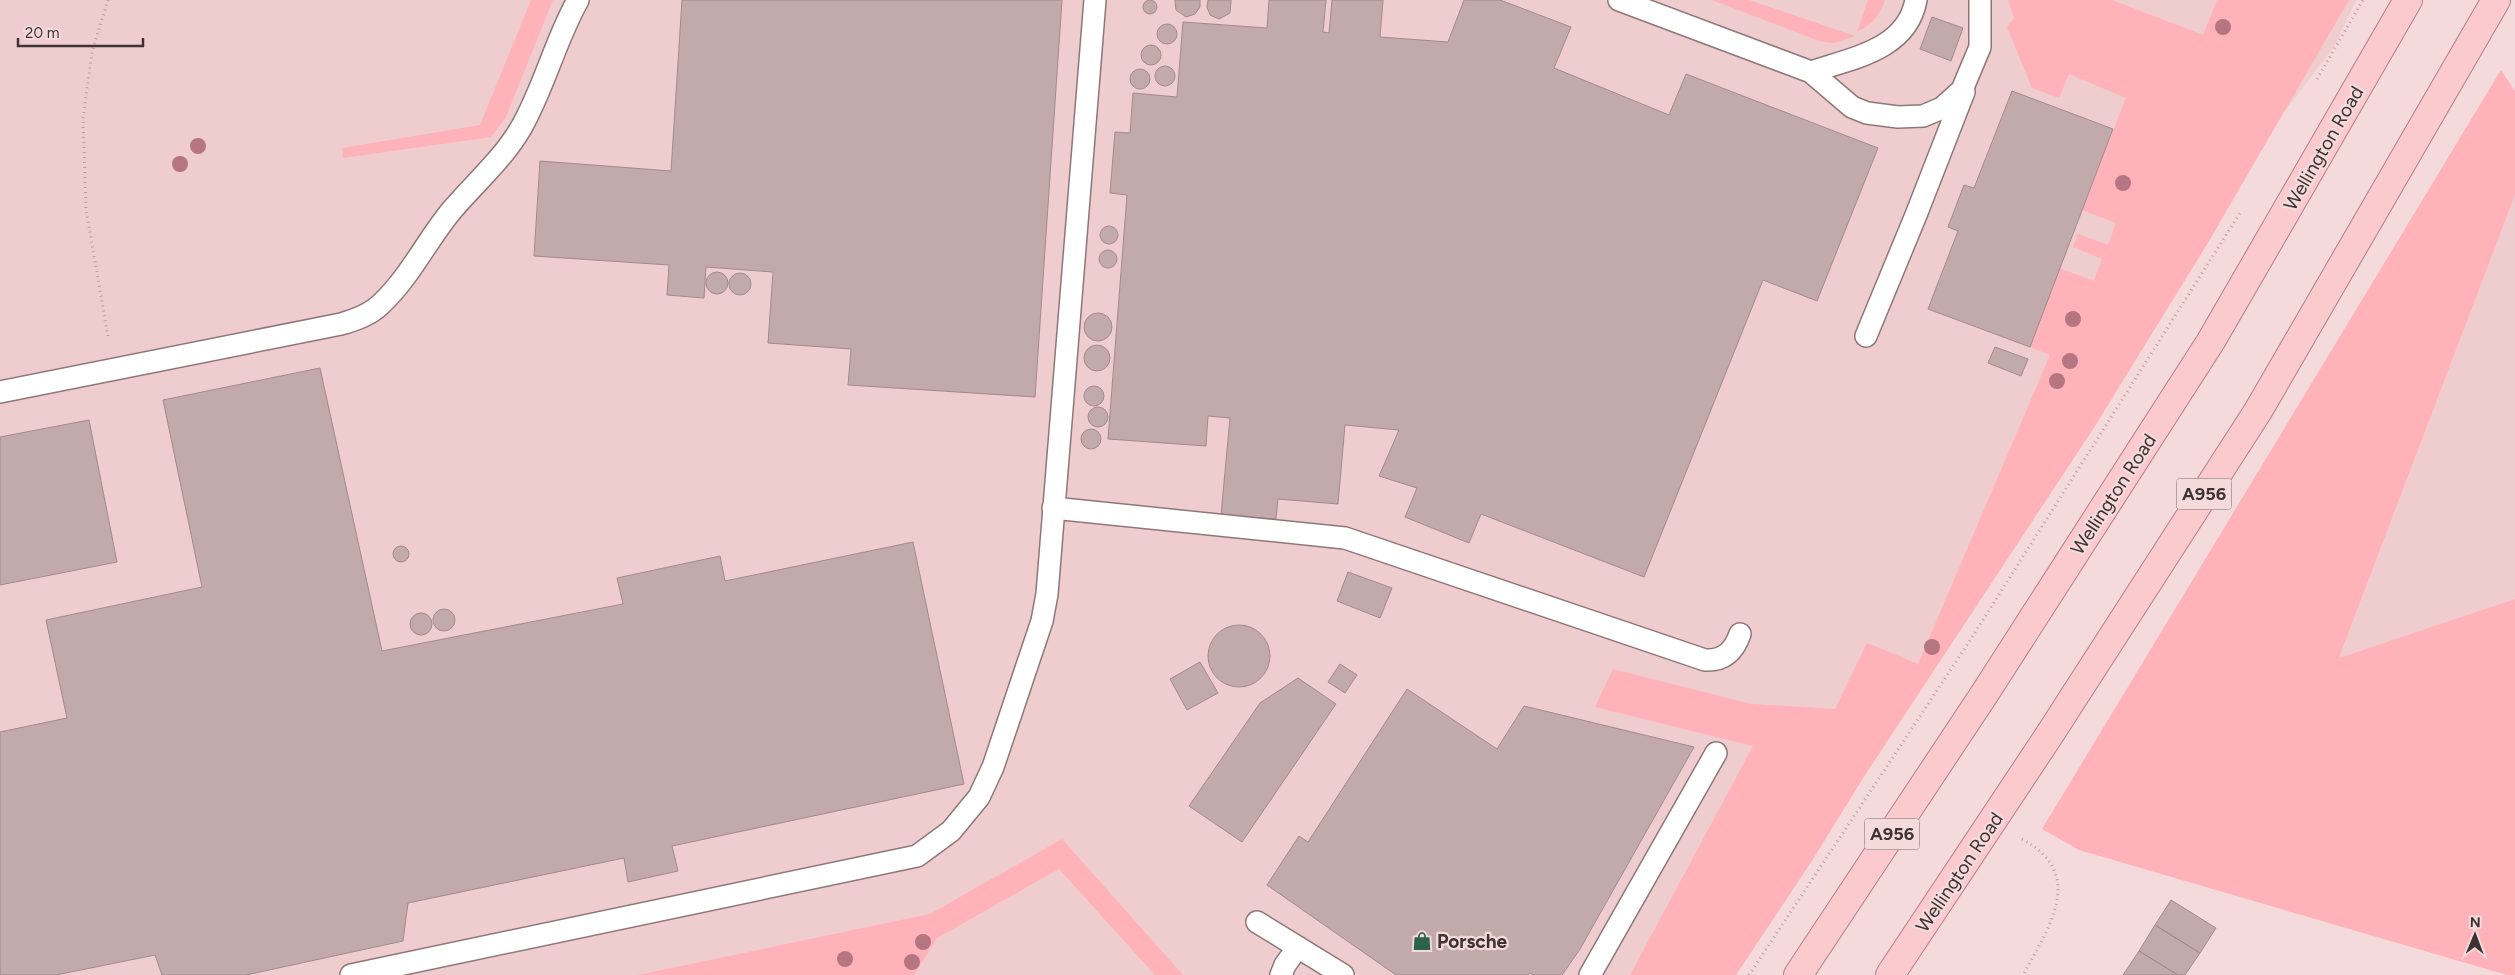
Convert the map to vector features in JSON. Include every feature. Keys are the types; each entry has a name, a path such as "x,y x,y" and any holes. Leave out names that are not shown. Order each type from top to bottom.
{"main road":[{"name":"Wellington Road","path":"1798,975 1950,746 2211,341 2408,0"},
{"name":"Wellington Road","path":"1890,975 2258,411 2496,0"}],"lane":[{"path":"0,392 340,324 357,319 380,305 410,269 451,211 504,152 520,130 545,80 578,0"},
{"path":"351,975 917,856 951,831 973,806 993,766 1042,621 1047,594 1095,0"},
{"path":"1619,0 1811,72 1852,107 1868,113 1898,117 1923,116 1942,108 1962,90 1972,70"},
{"path":"1811,72 1876,50 1889,43 1905,28 1916,0"},
{"path":"1866,336 1916,215 1980,47 1980,0"},
{"path":"1053,508 1345,538 1705,660 1713,660 1728,654 1736,646 1740,634"},
{"path":"1590,975 1716,753"},
{"path":"1256,922 1343,975"},
{"path":"1281,975 1285,965 1298,947"}],"path":[{"path":"108,0 92,52 83,118 86,209 114,370"},
{"path":"2314,86 2363,0"},
{"path":"1749,975 1969,642 2244,206"},
{"path":"1990,824 2039,848 2054,868 2060,893 2048,929 2023,975"}],"shaded area":[{"path":"0,0 2356,0 2334,47 2274,125 2209,241 2095,426 1736,975 0,975"},
{"path":"531,0 553,0 506,117 491,137 343,158 342,148 480,125"},
{"path":"1712,0 1749,0 1855,36 1834,43 1819,41"},
{"path":"1868,0 1885,0 1874,19 1857,32"},
{"path":"2008,0 2112,0 2203,35 2217,0 2349,0 2209,241 2095,426 1736,975 1630,975 1753,746 1595,707 1613,669 1751,704 1835,709 1867,643 1918,664 2050,355 2030,347 2059,268 2094,281 2102,259 2073,247 2078,234 2108,245 2116,223 2082,210 2126,98 2069,74 2059,98 2032,88 2007,27 2014,18"},
{"path":"2501,70 2515,91 2515,195 2339,658 2515,599 2515,975 2507,975 2079,850 2042,829"},
{"path":"2515,195 2515,599 2339,659"},
{"path":"1062,839 1183,975 1155,975 1059,869 937,938 914,975 638,975 930,914"}],"building":[{"path":"682,0 1062,0 1035,397 848,385 851,349 768,343 773,272 706,267 704,298 667,295 669,265 534,256 540,161 671,171"},
{"path":"1147,0 1153,0 1157,7 1153,14 1147,14 1143,10 1143,4"},
{"path":"1175,0 1200,0 1200,7 1195,14 1186,17 1176,10"},
{"path":"1208,0 1231,0 1230,13 1219,19 1210,15 1207,7"},
{"path":"1269,0 1326,0 1323,32 1329,33 1332,0 1383,0 1380,37 1448,42 1464,0 1500,0 1571,27 1554,68 1669,115 1686,74 1878,148 1817,301 1763,280 1644,577 1481,514 1469,543 1405,517 1417,488 1379,476 1399,430 1345,425 1338,504 1278,499 1276,519 1221,515 1230,418 1208,416 1206,446 1108,439 1127,195 1110,193 1115,132 1130,133 1133,93 1177,97 1183,22 1267,28"},
{"path":"1932,17 1963,28 1951,61 1920,49"},
{"path":"1167,24 1174,27 1177,34 1174,41 1167,44 1160,41 1157,34 1160,27"},
{"path":"1151,45 1158,48 1161,55 1158,62 1151,65 1144,62 1141,55 1144,48"},
{"path":"1165,66 1172,69 1175,76 1172,83 1165,86 1158,83 1155,76 1158,69"},
{"path":"1140,69 1147,72 1150,79 1147,86 1140,89 1133,86 1130,79 1133,72"},
{"path":"2012,91 2113,129 2030,347 1928,309 1958,231 1948,227 1964,185 1974,188"},
{"path":"1105,226 1113,226 1118,231 1116,242 1105,244 1100,239 1100,231"},
{"path":"1104,250 1112,250 1117,255 1115,266 1104,268 1099,263 1099,255"},
{"path":"717,272 725,275 728,283 725,291 717,294 709,291 706,283 709,275"},
{"path":"740,273 748,276 751,284 748,292 740,295 732,292 729,284 732,276"},
{"path":"1098,313 1108,317 1112,327 1108,337 1098,341 1088,337 1084,327 1088,317"},
{"path":"1097,345 1107,348 1110,358 1107,368 1097,371 1087,368 1084,358 1087,348"},
{"path":"1995,347 2028,359 2021,376 1988,363"},
{"path":"320,368 382,651 623,604 617,578 720,556 725,581 913,542 964,784 672,846 678,871 628,882 624,858 408,903 403,941 246,975 162,975 155,955 56,975 0,975 0,732 67,718 46,620 202,587 163,400"},
{"path":"1094,386 1101,389 1104,396 1101,403 1094,406 1087,403 1084,396 1087,389"},
{"path":"1098,407 1105,410 1108,417 1105,424 1098,427 1091,424 1088,417 1091,410"},
{"path":"89,420 117,562 0,585 0,437"},
{"path":"1091,429 1098,432 1101,439 1098,446 1091,449 1084,446 1081,439 1084,432"},
{"path":"398,546 404,546 409,551 407,560 398,562 393,557 393,551"},
{"path":"1348,572 1392,588 1380,618 1337,601"},
{"path":"444,609 452,612 455,620 452,628 444,631 436,628 433,620 436,612"},
{"path":"421,613 429,616 432,624 429,632 421,635 413,632 410,624 413,616"},
{"path":"1239,625 1251,627 1261,634 1268,644 1270,656 1268,668 1261,678 1251,685 1239,687 1227,685 1217,678 1210,668 1208,656 1210,644 1217,634 1227,627"},
{"path":"1200,662 1218,693 1187,710 1170,679"},
{"path":"1340,664 1357,675 1345,693 1328,682"},
{"path":"1298,678 1336,704 1242,842 1189,806 1260,703"},
{"path":"1407,689 1497,749 1524,706 1694,747 1580,949 1562,975 1533,975 1530,973 1528,975 1396,975 1267,885 1299,836 1308,842"},
{"path":"2171,900 2216,928 2200,953 2155,925"},
{"path":"2155,925 2200,953 2185,975 2178,975 2139,951"},
{"path":"2139,951 2178,975 2123,975"}],"place":[{"name":"Porsche","path":"1422,941"}]}
